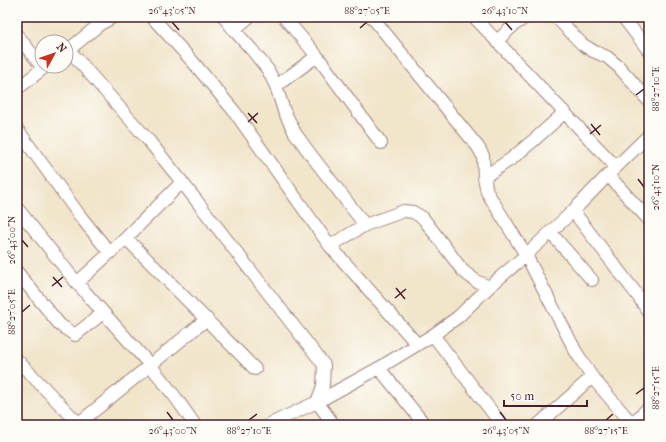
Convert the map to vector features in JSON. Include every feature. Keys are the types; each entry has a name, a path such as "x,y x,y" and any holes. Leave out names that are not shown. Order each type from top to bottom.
{"street":[{"path":"74,44 97,21 113,17"},
{"path":"152,17 193,62 234,111 330,246 417,344"},
{"path":"224,17 268,70 276,86 284,111 295,133 365,225"},
{"path":"234,30 249,17"},
{"path":"284,17 316,56 381,143"},
{"path":"372,17 478,147 483,156 484,177 488,192 526,255 576,352 592,377 632,424 649,407"},
{"path":"474,17 565,112 649,220"},
{"path":"497,41 514,25 526,17"},
{"path":"556,17 582,44 593,52 607,57 619,67 649,101"},
{"path":"623,17 649,52"},
{"path":"17,35 34,54"},
{"path":"276,86 316,56"},
{"path":"74,59 149,141 324,365 323,386 317,402"},
{"path":"17,89 36,74"},
{"path":"484,177 511,159 565,112"},
{"path":"17,129 21,143 110,253"},
{"path":"268,425 317,402 379,368 433,335 458,317 573,211 649,135"},
{"path":"77,283 126,238 182,182"},
{"path":"17,208 77,283 150,365 195,425"},
{"path":"573,211 638,296 649,313"},
{"path":"330,246 365,225 404,212 413,212 423,218 462,271 476,281 489,287"},
{"path":"550,232 592,280"},
{"path":"126,238 255,369"},
{"path":"17,272 60,325 75,335 103,313"},
{"path":"17,360 79,424 207,319"},
{"path":"433,335 502,425"},
{"path":"379,368 425,425"},
{"path":"538,425 592,377"},
{"path":"317,402 334,425"}]}
